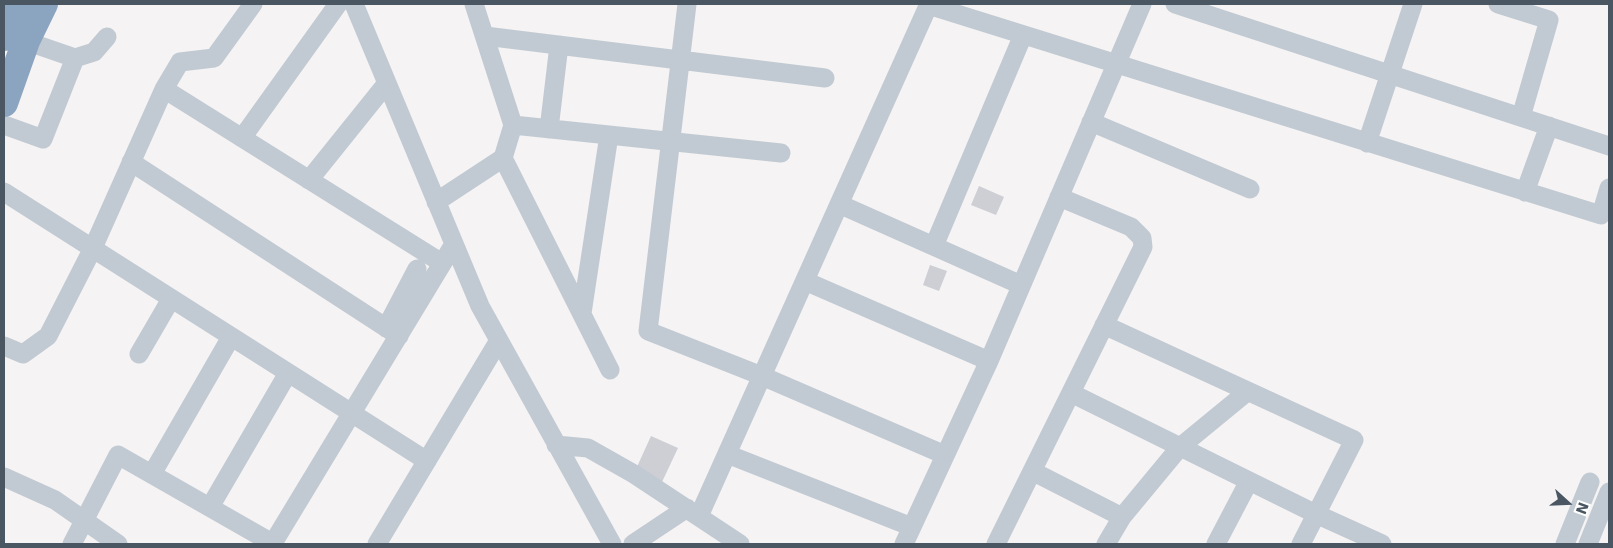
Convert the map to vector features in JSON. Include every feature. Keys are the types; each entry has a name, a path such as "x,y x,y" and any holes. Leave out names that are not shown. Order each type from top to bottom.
{"highway":[{"path":"4,103 10,36 16,4"},
{"path":"10,36 44,4"}],"street":[{"path":"4,346 23,354 48,336 93,248 164,90 180,62 214,58 253,4"},
{"path":"242,138 338,4"},
{"path":"354,4 480,306 498,342 612,544"},
{"path":"436,202 503,158 513,125 474,4"},
{"path":"688,4 648,331 762,376 945,455"},
{"path":"633,544 693,512 727,454 928,4 1601,215 1609,188"},
{"path":"904,544 988,361 1142,4"},
{"path":"1175,4 1609,146"},
{"path":"1367,143 1413,4"},
{"path":"1498,4 1548,20 1521,117"},
{"path":"934,246 1024,35"},
{"path":"10,36 75,58 94,52 107,37"},
{"path":"484,36 825,78"},
{"path":"549,129 558,45"},
{"path":"4,125 43,139 75,58"},
{"path":"309,180 387,83"},
{"path":"164,90 442,263"},
{"path":"1091,122 1250,189"},
{"path":"513,125 781,153"},
{"path":"1525,192 1549,126"},
{"path":"582,313 609,135"},
{"path":"503,158 610,370"},
{"path":"131,162 392,332"},
{"path":"4,192 427,461"},
{"path":"996,544 1143,247 1142,238 1131,227 1059,197"},
{"path":"839,204 1021,285"},
{"path":"392,332 454,244"},
{"path":"72,544 118,455 274,544 353,414 392,332 417,269"},
{"path":"805,281 988,361"},
{"path":"139,354 171,298"},
{"path":"1104,325 1354,440 1301,544"},
{"path":"152,474 231,337"},
{"path":"376,544 498,342"},
{"path":"210,508 288,373"},
{"path":"1106,544 1122,517 1180,447 1247,392"},
{"path":"1071,393 1248,481 1382,544"},
{"path":"556,445 588,448 634,474 740,544"},
{"path":"727,454 912,527"},
{"path":"1032,471 1122,517"},
{"path":"4,477 55,500 118,544"},
{"path":"1216,544 1248,481"},
{"path":"1565,544 1590,482"},
{"path":"1588,544 1609,492"}],"building":[{"path":"979,186 1004,197 996,215 971,205"},
{"path":"930,265 947,271 939,291 923,285"},
{"path":"651,436 678,448 662,482 636,469"}]}
